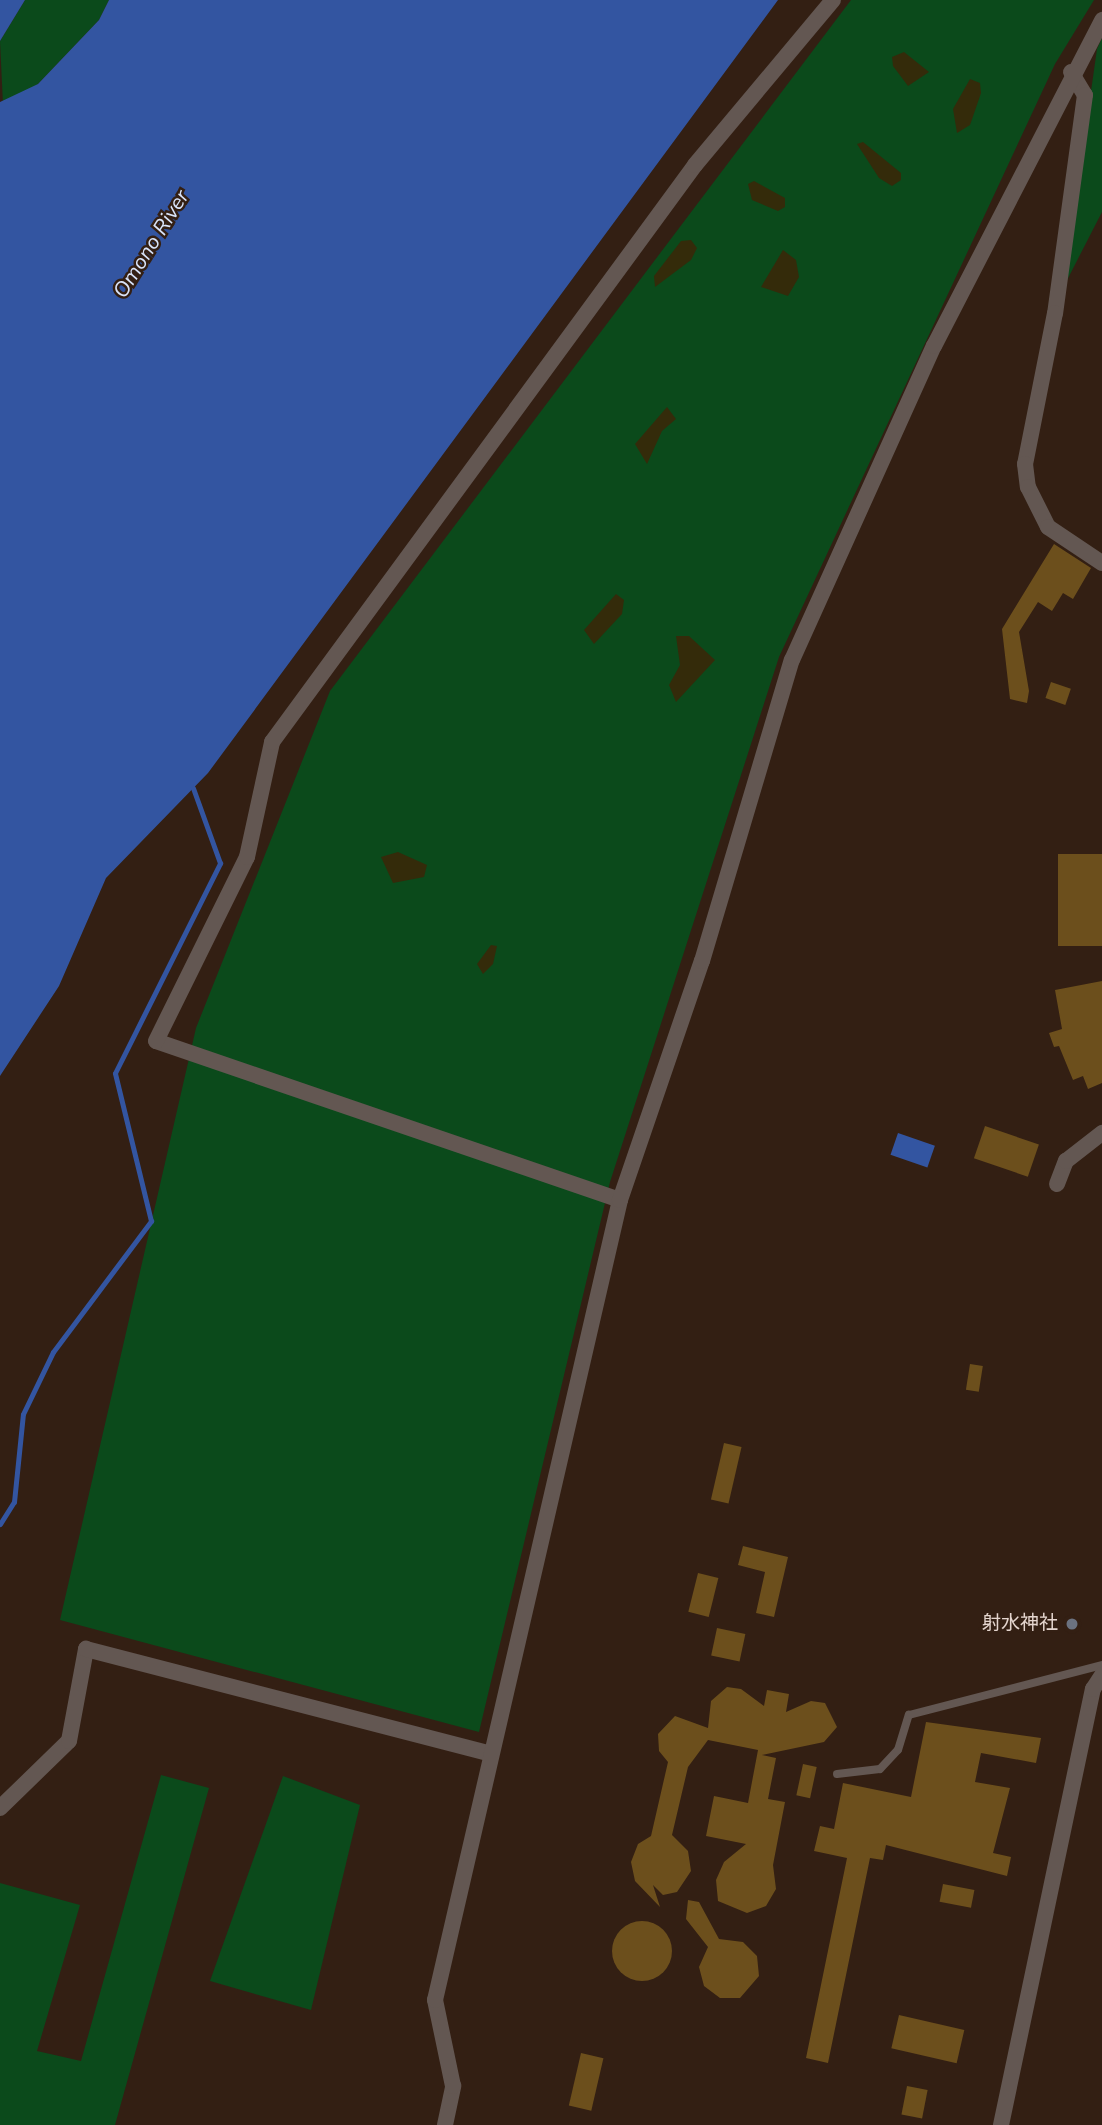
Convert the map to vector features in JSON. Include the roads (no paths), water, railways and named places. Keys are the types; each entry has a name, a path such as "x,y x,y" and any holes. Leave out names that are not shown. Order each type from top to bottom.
{"street":[{"path":"620,1200 156,1041 247,857 272,742 695,165 833,0"},
{"path":"445,2125 453,2086 435,2000 620,1200 702,961 792,660 934,346 1071,72 1102,20"},
{"path":"1071,72 1085,95 1055,313 1025,464 1048,527 1102,562"},
{"path":"1057,1184 1066,1161 1102,1133"},
{"path":"0,1808 69,1741 86,1649 491,1754"},
{"path":"1001,2125 1093,1689 1102,1675"}],"lane":[{"path":"836,1774 880,1769 898,1750 909,1715 1102,1665"}],"water":[{"path":"0,0 25,0 0,41"},
{"name":"Omono River","path":"109,0 778,0 208,773 106,878 59,986 0,1076 0,102 38,84 99,20"},
{"path":"898,1133 935,1146 927,1167 891,1155"}],"waterway":[{"path":"0,1524 14,1502 23,1414 53,1352 151,1221 115,1073 220,863 193,788"}],"place":[{"name":"射水神社","path":"1072,1624"}]}
